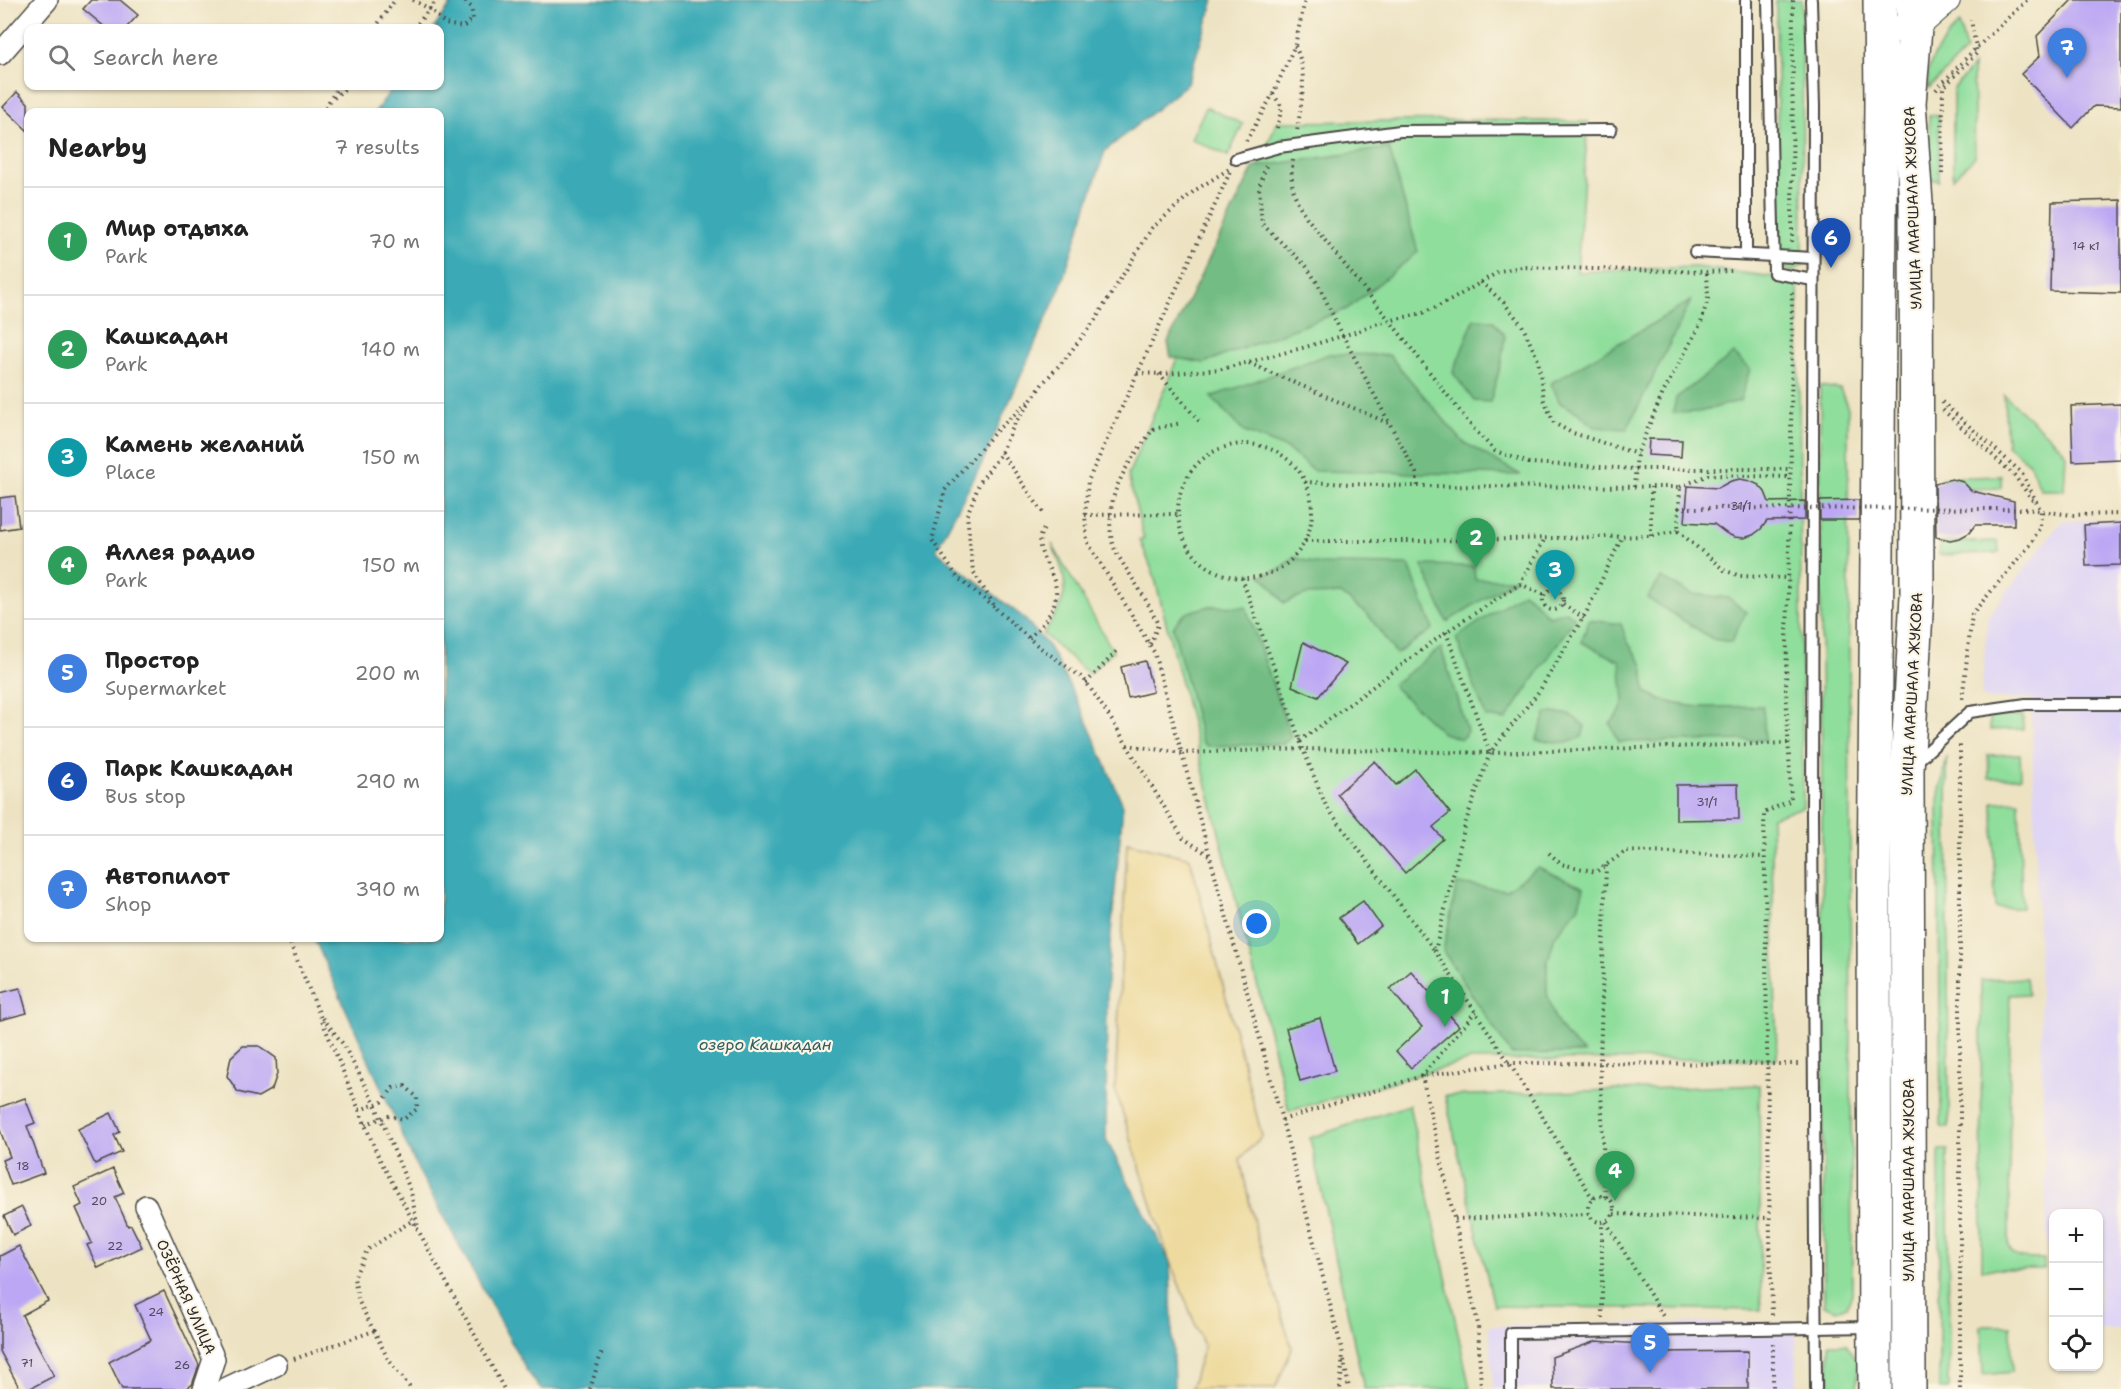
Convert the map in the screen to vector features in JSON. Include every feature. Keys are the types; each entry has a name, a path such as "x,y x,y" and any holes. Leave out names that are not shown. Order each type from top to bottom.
{"main road":[{"name":"УЛИЦА МАРШАЛА ЖУКОВА","path":"1909,1389 1907,770 1917,596 1916,203 1909,103 1914,14"},
{"name":"УЛИЦА МАРШАЛА ЖУКОВА","path":"1875,1389 1874,884 1881,15"}],"street":[{"path":"26,24 47,0"},
{"path":"1881,15 1914,14 1947,0"},
{"path":"0,54 24,26"},
{"name":"ОЗЁРНАЯ УЛИЦА","path":"146,1206 214,1359 204,1389"},
{"path":"225,1389 276,1365"}],"lane":[{"path":"1746,0 1746,254"},
{"path":"1768,0 1774,273 1813,280"},
{"path":"1811,0 1814,106 1816,1389"},
{"path":"1234,163 1296,144 1400,131 1611,130"},
{"path":"1695,252 1813,258"},
{"path":"1907,770 1970,712 2026,704 2121,704"},
{"path":"1511,1389 1511,1333 1874,1327"}],"path":[{"path":"378,24 395,0"},
{"path":"413,0 429,9 445,24 463,27 473,19 471,7 462,0"},
{"path":"417,24 437,0"},
{"path":"1305,0 1294,45 1273,94 1234,163 1088,481 1085,515 1087,541 1154,652 1282,1120 1343,1354 1349,1389"},
{"path":"1792,257 1793,0"},
{"path":"1931,96 1975,49 2027,0"},
{"path":"1942,184 1943,88 1977,53 1971,20"},
{"path":"1294,45 1303,61 1304,82 1291,173 1295,200 1473,428 1495,451 1528,463 1635,469 1791,469"},
{"path":"325,108 337,90"},
{"path":"331,100 343,90"},
{"path":"1273,94 1282,106 1259,187 1262,224 1306,266 1318,284 1388,423 1416,473 1418,486"},
{"path":"997,610 973,572 967,515 980,482 1002,452 1014,425 1035,395 1095,320 1152,228 1194,191 1234,163"},
{"path":"1137,373 1159,374 1222,369 1343,336 1423,313 1500,272 1522,267 1707,273 1737,270"},
{"path":"1634,487 1636,454 1663,393 1701,323 1708,298 1707,273"},
{"path":"1773,1389 1764,813 1791,800 1786,690 1791,477 1792,276"},
{"path":"1481,282 1504,303 1522,325 1538,360 1544,400 1554,423 1570,432 1636,454"},
{"path":"1248,362 1388,423"},
{"path":"1159,374 1199,421"},
{"path":"1035,395 996,431 945,490 932,540 958,578 1086,683 1184,838 1210,855"},
{"path":"1939,399 2022,473 2041,512 2040,527 2030,545 1972,614 1960,721 1960,1389"},
{"path":"1934,401 2014,475 2041,512"},
{"path":"1150,644 1158,625 1148,601 1115,550 1110,515 1119,481 1153,429 1181,423"},
{"path":"1239,444 1259,445 1278,452 1294,465 1305,482 1311,501 1311,522 1305,541 1294,557 1279,568 1261,576 1242,578 1223,574 1206,566 1190,553 1182,534 1178,514 1180,494 1188,475 1202,460 1219,449 1239,444"},
{"path":"1002,452 1044,514"},
{"path":"1305,482 1418,486 1680,487 1708,475 1791,477"},
{"path":"1651,487 1651,536"},
{"path":"1680,487 1678,531 1724,570 1740,576 1789,578"},
{"path":"1678,508 2026,508 2072,515 2121,514"},
{"path":"1085,515 1178,514"},
{"path":"1029,638 1049,614 1056,594 1053,574 1039,546 1041,532 1046,527"},
{"path":"1305,541 1622,537 1651,536 1678,531"},
{"path":"1435,951 1466,821 1490,753 1540,690 1584,618 1622,537"},
{"path":"1300,741 1446,632 1520,584 1544,539"},
{"path":"1242,578 1300,741 1326,806 1435,951 1476,1011 1593,1199"},
{"path":"1520,584 1545,595"},
{"path":"1556,590 1563,597 1563,604 1555,609 1549,608 1544,601 1545,595 1549,591 1556,590"},
{"path":"1563,604 1584,618"},
{"path":"1446,632 1490,753"},
{"path":"1086,683 1117,651"},
{"path":"1127,745 1182,753 1303,749 1490,753 1788,743"},
{"path":"1550,853 1561,864 1596,872 1626,851 1765,857"},
{"path":"1606,865 1600,1064 1605,1197 1614,1206 1614,1214"},
{"path":"291,942 378,1156 504,1389"},
{"path":"1422,1076 1476,1011"},
{"path":"319,1013 343,1044 382,1119 411,1192 418,1231"},
{"path":"1282,1120 1422,1076 1509,1063 1814,1064"},
{"path":"1422,1076 1478,1324 1481,1389"},
{"path":"359,1110 382,1102 393,1088 405,1086 417,1097 417,1109 404,1119 389,1116 365,1125"},
{"path":"1605,1197 1593,1199 1588,1206 1589,1214 1594,1220 1604,1222 1671,1330"},
{"path":"1455,1219 1589,1214"},
{"path":"1604,1222 1614,1214 1769,1218"},
{"path":"411,1389 388,1359 359,1302 354,1278 367,1250 412,1220"},
{"path":"1602,1331 1604,1222"},
{"path":"276,1365 374,1331"},
{"path":"590,1389 602,1351"},
{"path":"1340,1389 1343,1354"}],"shaded area":[{"path":"2121,519 2121,1329 2103,1329 2103,1209 2049,1209 2049,1296 2031,698 1986,699 1981,694 1988,616 2062,521"},
{"path":"1796,1322 1797,1389 1493,1389 1489,1326"}],"green space":[{"path":"1776,0 1802,0 1803,265 1792,272 1779,266"},
{"path":"1959,24 1966,50 1929,88 1931,61"},
{"path":"1973,66 1975,157 1953,178 1953,89"},
{"path":"1206,107 1243,124 1228,156 1191,139"},
{"path":"1929,115 1939,116 1939,181 1930,179"},
{"path":"1482,120 1588,122 1577,272 1695,267 1798,280 1803,807 1771,817 1777,1059 1471,1060 1289,1111 1154,575 1140,540 1144,539 1128,475 1277,122"},
{"path":"1389,148 1418,252 1347,309 1204,363 1171,357 1168,342 1254,167"},
{"path":"1691,301 1627,429 1595,427 1577,412 1560,403 1551,383"},
{"path":"1474,319 1493,320 1505,336 1501,364 1490,402 1474,401 1453,373"},
{"path":"1329,354 1389,355 1463,442 1521,475 1314,471 1287,449 1245,432 1211,397"},
{"path":"1734,354 1750,369 1740,401 1699,412 1673,413 1676,398"},
{"path":"1820,386 1840,389 1848,408 1852,1294 1847,1306 1837,1310 1824,1305"},
{"path":"2004,395 2062,448 2066,455 2064,490 2041,490 2029,463 2007,445"},
{"path":"2001,476 2001,488 1942,490 1942,478"},
{"path":"1998,541 1999,553 1939,555 1939,543"},
{"path":"1052,544 1113,651 1089,674 1043,634 1058,610 1064,590 1062,571"},
{"path":"1294,557 1316,564 1409,565 1433,629 1396,654 1369,616 1341,594 1306,595 1284,603 1261,576 1279,569"},
{"path":"1422,565 1474,566 1475,579 1515,579 1447,622"},
{"path":"1661,578 1692,594 1729,598 1746,612 1731,642 1713,639 1647,598"},
{"path":"1523,592 1549,616 1566,611 1575,618 1506,720 1486,717 1456,638"},
{"path":"1210,606 1246,607 1291,737 1283,744 1207,746 1202,742 1173,628 1184,615"},
{"path":"1589,620 1621,624 1627,641 1643,665 1646,692 1659,699 1688,706 1763,706 1765,740 1619,742 1610,723 1620,712 1624,700 1620,661 1581,642"},
{"path":"1441,648 1467,731 1462,739 1443,733 1392,685"},
{"path":"1547,713 1569,714 1585,726 1582,737 1567,743 1536,740"},
{"path":"1990,716 2023,716 2023,729 1990,730"},
{"path":"2020,754 2021,777 1989,778 1988,755"},
{"path":"1947,757 1949,1128 1941,1127 1938,800"},
{"path":"2019,801 2022,908 1995,908 1993,802"},
{"path":"1538,867 1584,888 1578,908 1555,936 1547,964 1547,993 1555,1019 1565,1035 1584,1053 1511,1054 1443,951 1457,884 1506,890"},
{"path":"2026,978 2028,994 2010,995 2009,1247 2011,1252 2019,1257 2044,1259 2044,1269 1982,1269 1981,980"},
{"path":"1759,1085 1761,1310 1494,1306 1445,1096"},
{"path":"1409,1105 1470,1389 1364,1389 1310,1138"},
{"path":"1939,1150 1948,1150 1949,1389 1939,1389"},
{"path":"1981,1326 2011,1326 2012,1372 1983,1375"},
{"path":"1829,1344 1846,1344 1858,1363 1857,1389 1829,1389"}],"sand":[{"path":"1127,842 1190,858 1262,1136 1240,1159 1256,1232 1292,1348 1275,1389 1191,1389 1204,1346 1170,1262 1115,1089"}],"water":[{"name":"озеро Кашкадан","path":"454,0 1214,0 1187,84 1105,151 1060,288 982,463 936,550 1023,617 1049,647 1082,710 1123,805 1107,977 1106,1139 1170,1262 1174,1389 541,1389 527,1371 416,1166 316,942 444,942 444,108 378,108 391,90 444,90 444,24 437,24"}],"building":[{"path":"91,0 120,0 138,15 130,24 101,24 83,9"},
{"path":"2072,0 2121,0 2121,107 2094,106 2073,128 2021,74 2040,56 2037,36"},
{"path":"17,92 28,103 28,108 24,108 24,127 3,107"},
{"path":"2121,200 2121,293 2050,291 2052,202"},
{"path":"2121,404 2121,459 2073,461 2071,406"},
{"path":"1649,439 1682,440 1681,457 1648,455"},
{"path":"1740,479 1759,485 1769,502 1805,501 1805,520 1767,521 1753,535 1744,538 1734,537 1714,524 1685,522 1688,486 1718,488"},
{"path":"1952,479 1963,482 1972,491 2014,501 2014,525 1975,525 1969,533 1960,538 1950,540 1936,537 1935,483"},
{"path":"15,496 19,527 0,530 0,498"},
{"path":"1859,500 1859,520 1820,520 1820,501"},
{"path":"2121,523 2121,565 2086,566 2084,525"},
{"path":"1303,642 1346,664 1318,697 1292,686"},
{"path":"1145,661 1153,692 1128,698 1121,667"},
{"path":"1375,761 1396,785 1415,769 1450,813 1433,827 1443,839 1405,873 1337,794"},
{"path":"1738,784 1739,819 1676,820 1676,785"},
{"path":"1363,901 1381,926 1358,944 1339,918"},
{"path":"1411,971 1459,1026 1411,1068 1396,1051 1422,1027 1390,989"},
{"path":"20,988 27,1013 0,1020 0,993"},
{"path":"1320,1018 1335,1071 1300,1081 1286,1028"},
{"path":"243,1046 259,1046 276,1058 277,1074 272,1089 258,1097 238,1092 227,1076 231,1057"},
{"path":"25,1098 35,1123 27,1126 44,1173 11,1185 2,1160 10,1157 0,1130 0,1107"},
{"path":"111,1113 120,1132 114,1135 122,1152 95,1164 78,1129"},
{"path":"113,1169 124,1193 115,1197 128,1226 131,1225 142,1247 98,1268 87,1245 92,1243 76,1208 82,1205 74,1187"},
{"path":"22,1207 31,1226 13,1235 4,1216"},
{"path":"19,1246 48,1301 22,1315 54,1376 29,1389 20,1389 0,1351 0,1256"},
{"path":"164,1291 199,1365 192,1385 185,1389 122,1389 109,1362 151,1340 135,1305"},
{"path":"1596,1341 1641,1344 1665,1352 1748,1351 1748,1389 1553,1389 1552,1357"}],"place":[{"name":"Автопилот","path":"2067,78"},
{"name":"Парк Кашкадан","path":"1831,268"},
{"name":"Кашкадан","path":"1476,568"},
{"name":"Камень желаний","path":"1555,600"},
{"name":"Мир отдыха","path":"1445,1027"},
{"name":"Аллея радио","path":"1615,1201"},
{"name":"Простор","path":"1650,1373"}]}
